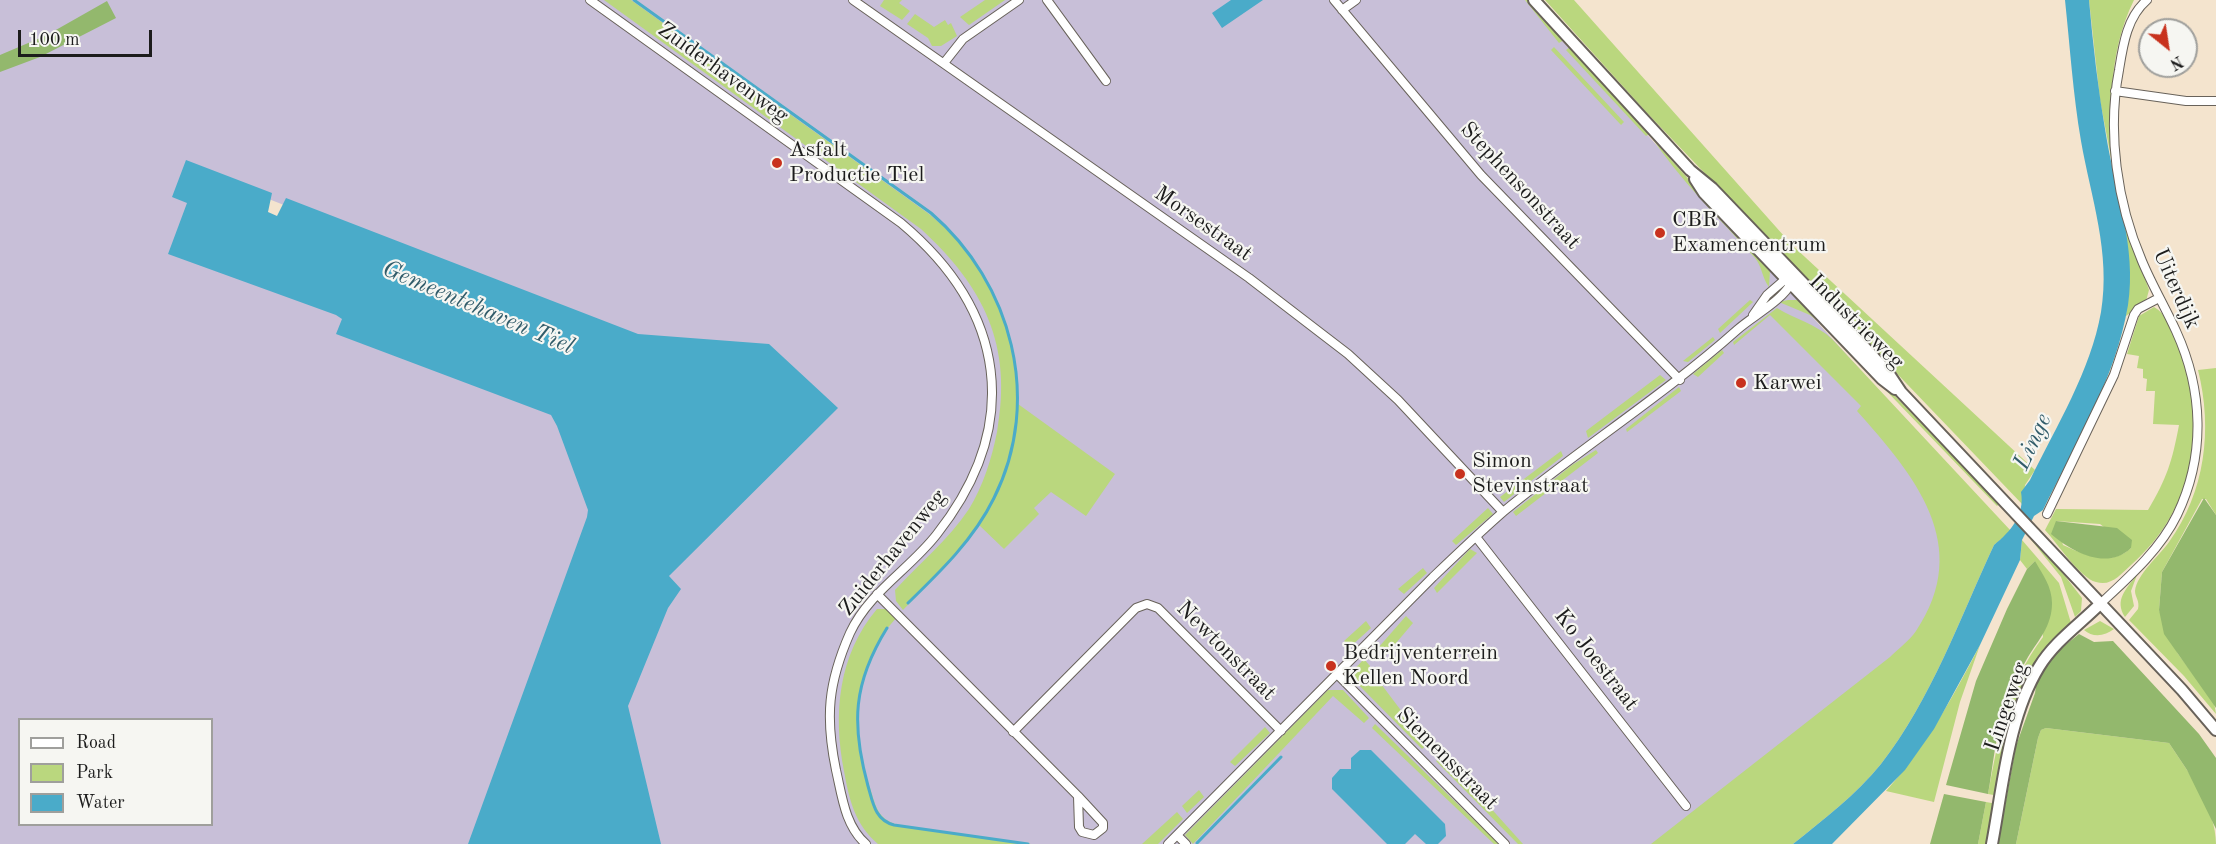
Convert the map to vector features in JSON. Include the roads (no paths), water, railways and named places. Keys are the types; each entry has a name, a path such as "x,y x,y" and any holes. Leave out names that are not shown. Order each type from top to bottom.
{"main road":[{"name":"Industrieweg","path":"1534,0 1690,170 1712,188 1790,279 1889,374 1901,392 2182,690 2216,730"},
{"name":"Lingeweg","path":"1992,844 2012,741 2032,680 2051,651 2100,604"}],"street":[{"name":"Zuiderhavenweg","path":"590,0 901,222 927,244 944,264 974,311 984,336 991,371 991,410 986,443 974,477 955,510 935,537 877,594 851,631 835,675 828,734 843,804 857,837 866,844"},
{"name":"Morsestraat","path":"852,0 1249,278 1348,354 1412,415 1503,512"},
{"path":"944,63 963,39 1019,0"},
{"path":"1047,0 1106,81"},
{"name":"Stephensonstraat","path":"1334,0 1481,175 1680,380"},
{"path":"1341,10 1356,0"},
{"name":"Uiterdijk","path":"2100,604 2138,568 2176,517 2196,458 2198,421 2191,371 2175,330 2141,260 2126,214 2114,143 2115,91 2128,28 2138,10 2147,0"},
{"path":"2115,91 2186,101 2216,101"},
{"path":"1168,844 1503,512 1680,380 1752,316 1760,303 1790,279"},
{"path":"2047,514 2114,375 2134,315 2138,309 2159,298"},
{"name":"Ko Joestraat","path":"1476,537 1686,806"},
{"path":"877,594 1013,732 1078,796 1103,822 1103,828 1094,835 1082,832 1079,827 1078,796"},
{"name":"Newtonstraat","path":"1013,732 1136,608 1147,604 1158,608 1281,731"},
{"name":"Siemensstraat","path":"1337,674 1505,844"},
{"path":"1177,835 1186,844"}],"water":[{"path":"1231,0 1263,0 1222,28 1212,13"},
{"path":"2065,0 2089,0 2103,118 2127,240 2130,262 2128,305 2114,359 2093,410 2068,461 2043,510 2034,516 2022,540 2020,560 1980,645 1934,729 1905,770 1832,844 1793,844 1872,775 1915,713 1944,658 1994,545 2011,528 2019,515 2021,492 2030,480 2081,377 2096,334 2101,312 2104,268 2099,226 2078,123"},
{"name":"Gemeentehaven Tiel","path":"186,160 272,193 268,212 277,216 286,198 638,334 769,344 838,408 669,576 681,589 668,608 628,706 661,844 468,844 587,517 588,510 557,426 551,415 336,334 342,319 336,315 168,254 187,203 172,197"},
{"path":"1360,750 1371,750 1445,824 1446,836 1438,844 1426,844 1415,834 1405,844 1387,844 1332,789 1332,778 1340,769 1351,769 1351,758"}],"waterway":[{"path":"634,0 931,213 959,241 982,273 999,308 1011,345 1017,383 1016,422 1009,460 994,498 977,527 944,567 908,603"},
{"path":"887,628 867,667 858,704 859,743 872,799 879,815 894,825 1028,844"},
{"path":"1197,843 1281,757"}],"place":[{"name":"Asfalt Productie Tiel","path":"777,163"},
{"name":"CBR Examencentrum","path":"1660,233"},
{"name":"Karwei","path":"1741,383"},
{"name":"Simon Stevinstraat","path":"1460,474"},
{"name":"Bedrijventerrein Kellen Noord","path":"1331,666"}],"water label":[{"name":"Linge","path":"2033,442"}]}
